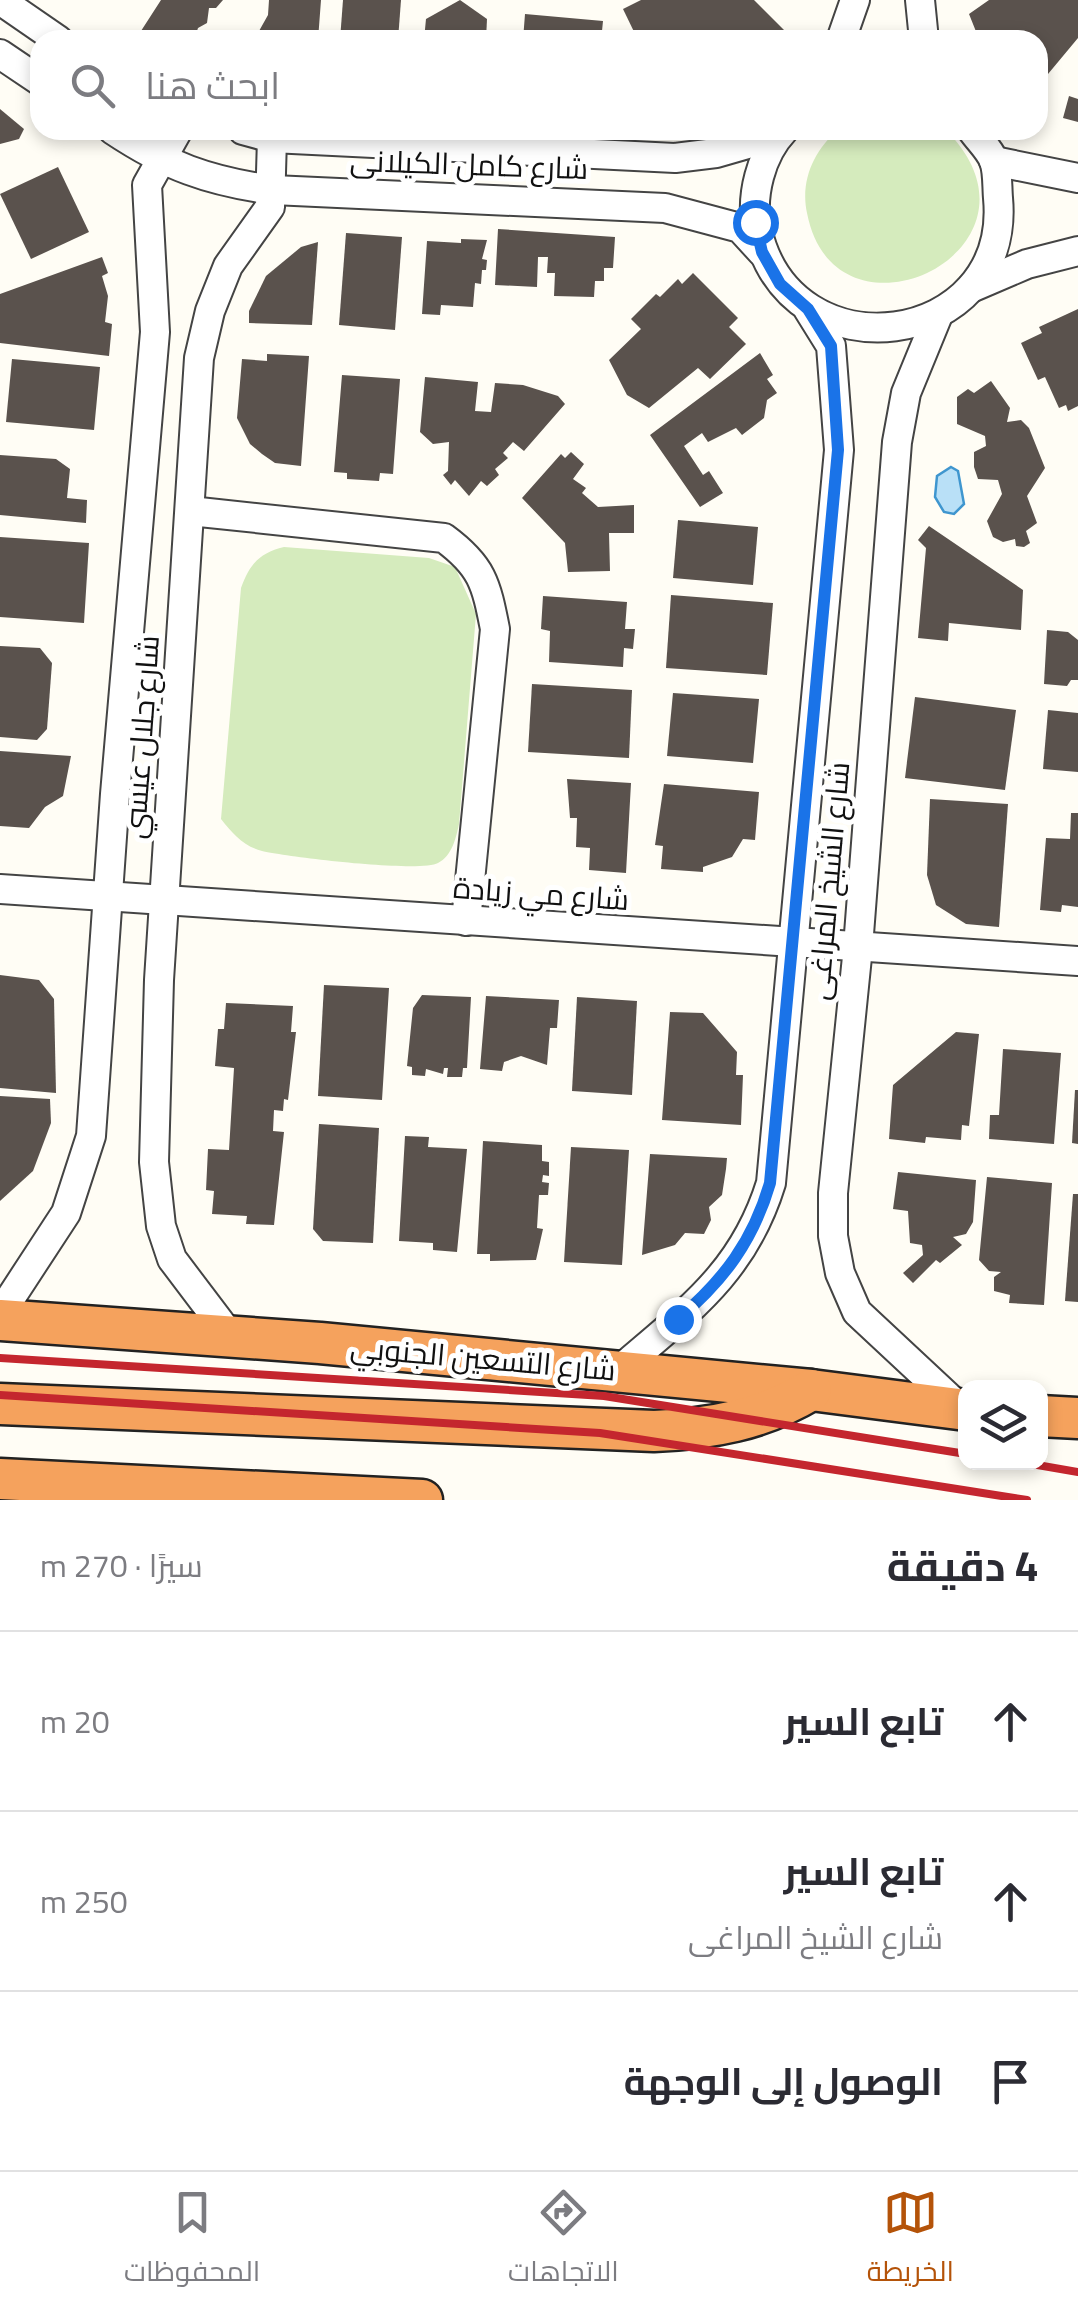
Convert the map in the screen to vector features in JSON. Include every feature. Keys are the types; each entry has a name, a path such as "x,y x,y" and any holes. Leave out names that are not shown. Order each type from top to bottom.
{"highway":[{"name":"شارع التسعين الجنوبي","path":"0,1317 811,1390 958,1409"},
{"path":"0,1404 654,1431 752,1418 782,1408 811,1390"},
{"path":"1048,1416 1078,1418"},
{"path":"0,1479 130,1494 422,1500"}],"street":[{"path":"0,0 44,30"},
{"path":"844,30 855,0"},
{"path":"920,0 923,30"},
{"path":"0,54 30,74"},
{"name":"شارع كامل الكيلانى","path":"129,140 158,160 220,182 272,190 665,208 740,228 762,252"},
{"name":"شارع جلال عيسي","path":"0,1317 66,1212 88,1151 97,1086 107,898 155,332 154,257 145,207 147,185 171,140"},
{"name":"شارع جلال عيسي","path":"231,1337 172,1260 161,1226 154,1162 164,901 199,358 210,311 228,266 270,207 272,140"},
{"name":"شارع كامل الكيلانى","path":"312,140 675,158 716,153 757,140"},
{"path":"777,140 764,161 756,191 755,222 762,252 780,284 808,309 849,328 895,329 938,314 970,288 1026,264 1078,251"},
{"path":"970,288 991,256 1000,218 994,160 979,140"},
{"path":"994,160 1078,178"},
{"name":"شارع الشيخ المراغى","path":"617,1372 716,1287 740,1255 761,1214 776,1142 838,450 831,346 808,309"},
{"name":"شارع الشيخ المراغى","path":"938,314 906,393 897,442 858,947 833,1193 840,1273 857,1312 958,1405"},
{"path":"190,511 444,538 472,558 487,587 495,628 466,921"},
{"name":"شارع مي زيادة","path":"0,888 1078,961"}],"green space":[{"path":"829,140 953,140 975,174 978,214 961,247 931,271 894,282 857,278 826,256 805,201 807,178"},
{"path":"284,547 429,558 455,567 476,614 459,824 450,851 438,863 381,865 262,851 244,843 221,819 241,588 257,560"}],"water":[{"path":"951,467 958,471 964,504 954,514 944,512 935,497 937,476"}],"building":[{"path":"161,0 223,0 216,8 209,8 207,23 197,30 142,30"},
{"path":"269,0 321,0 319,30 260,30 268,15"},
{"path":"343,0 401,0 399,30 341,30"},
{"path":"460,0 487,19 486,30 425,30 426,19"},
{"path":"641,0 754,0 784,30 633,30 623,9"},
{"path":"989,0 1078,0 1078,38 1048,74 1048,30 975,30 969,14"},
{"path":"525,14 603,21 602,30 524,30"},
{"path":"1069,96 1078,99 1078,122 1063,118"},
{"path":"0,109 24,129 19,139 0,144"},
{"path":"58,167 89,232 31,259 0,194"},
{"path":"498,229 615,237 613,268 604,268 604,281 595,281 594,297 554,296 555,273 547,273 548,257 538,257 537,287 495,285"},
{"path":"346,233 402,237 395,330 339,325"},
{"path":"461,239 487,240 482,259 487,260 486,270 482,270 481,284 475,283 473,307 441,305 440,315 422,314 427,241 461,243"},
{"path":"318,242 312,325 249,323 249,311 266,276 301,247"},
{"path":"102,257 108,273 102,276 108,296 105,322 112,324 109,356 0,343 0,294"},
{"path":"693,273 738,318 729,327 746,344 710,379 698,368 649,408 627,395 609,360 641,329 631,319 656,294 660,297 678,279 682,284"},
{"path":"1078,309 1078,406 1068,411 1066,405 1059,408 1045,377 1038,380 1021,343 1042,333 1039,327"},
{"path":"760,353 773,375 767,379 777,393 767,400 764,418 742,435 736,428 708,442 702,433 684,446 703,475 709,471 723,493 700,507 650,435"},
{"path":"267,354 309,356 301,466 275,463 262,454 250,444 237,418 242,359 267,361"},
{"path":"12,359 100,367 94,430 6,422"},
{"path":"342,375 400,379 393,474 380,473 379,481 347,479 347,473 334,472"},
{"path":"425,377 478,382 475,411 491,412 495,383 523,385 558,396 565,404 524,451 513,442 503,453 508,458 495,469 499,475 487,486 481,481 469,496 455,480 451,485 443,475 448,471 449,442 433,444 420,432"},
{"path":"991,381 1010,408 1007,422 1021,420 1029,428 1045,468 1027,496 1037,523 1026,531 1030,543 1024,547 1016,546 1015,539 1003,542 993,537 987,521 1002,494 998,480 978,479 974,467 974,452 986,446 985,436 957,424 957,397 968,389 974,393"},
{"path":"571,452 584,464 573,479 586,488 582,493 598,507 634,505 634,533 609,533 610,571 568,572 565,543 522,498 561,454 565,458"},
{"path":"0,455 56,459 70,469 67,498 87,500 86,523 0,515"},
{"path":"678,520 758,527 753,585 673,578"},
{"path":"929,526 1023,590 1021,630 949,623 948,641 918,638 926,548 918,540"},
{"path":"0,537 89,543 84,623 0,617"},
{"path":"671,595 773,603 767,675 666,668"},
{"path":"543,596 627,602 625,629 635,629 633,649 624,648 623,667 549,662 550,631 541,629"},
{"path":"1047,630 1068,632 1078,640 1078,680 1071,680 1067,686 1044,684"},
{"path":"0,646 40,648 52,663 47,729 37,740 0,737"},
{"path":"532,684 632,690 629,758 528,752"},
{"path":"673,693 759,699 753,763 667,756"},
{"path":"915,697 1016,710 1005,790 905,778"},
{"path":"1048,710 1078,713 1078,772 1043,769"},
{"path":"0,751 71,756 63,796 45,807 29,828 0,826"},
{"path":"567,779 631,783 626,873 589,870 590,848 576,847 577,818 570,818"},
{"path":"664,784 759,792 755,840 743,839 732,857 703,867 703,872 661,869 663,846 655,845"},
{"path":"930,799 1008,804 999,927 966,924 936,905 927,875"},
{"path":"1071,813 1078,813 1078,907 1062,905 1061,912 1040,910 1046,838 1070,839"},
{"path":"0,975 39,980 54,999 56,1093 0,1088"},
{"path":"324,985 389,988 382,1100 318,1096"},
{"path":"422,995 471,997 467,1068 463,1068 462,1077 447,1077 448,1068 444,1068 443,1074 426,1069 425,1076 412,1075 412,1067 407,1066 413,1008"},
{"path":"486,996 559,1000 557,1028 550,1028 547,1065 521,1056 504,1062 502,1071 480,1069"},
{"path":"577,997 637,1001 632,1095 572,1091"},
{"path":"226,1003 293,1006 291,1032 296,1032 288,1100 284,1099 283,1111 274,1110 273,1131 284,1132 274,1225 246,1224 247,1216 212,1214 214,1191 206,1190 208,1149 229,1150 234,1068 215,1066 218,1029 224,1029"},
{"path":"670,1012 703,1013 737,1052 736,1075 743,1075 741,1125 662,1120"},
{"path":"956,1032 979,1034 969,1126 962,1125 961,1140 926,1137 925,1143 889,1139 893,1085"},
{"path":"1003,1049 1061,1053 1054,1144 989,1139 990,1115 999,1115"},
{"path":"1078,1090 1078,1144 1072,1143"},
{"path":"0,1096 50,1099 51,1123 33,1171 0,1201"},
{"path":"319,1124 379,1128 373,1243 323,1241 313,1229"},
{"path":"405,1136 429,1137 428,1147 467,1149 457,1252 433,1250 433,1243 399,1241"},
{"path":"483,1141 542,1145 542,1161 549,1162 549,1176 543,1175 542,1182 549,1183 548,1195 539,1195 537,1228 543,1229 536,1260 490,1261 490,1254 477,1254"},
{"path":"571,1147 629,1150 622,1265 564,1262"},
{"path":"650,1154 727,1158 722,1195 709,1207 711,1220 704,1234 685,1233 675,1245 642,1255"},
{"path":"898,1172 976,1180 973,1222 966,1234 953,1237 962,1245 940,1263 936,1260 913,1283 903,1273 923,1255 922,1245 910,1243 908,1211 893,1209"},
{"path":"987,1177 1052,1183 1044,1305 1009,1303 1010,1295 994,1291 994,1277 1001,1272 989,1271 979,1260"},
{"path":"1073,1194 1078,1194 1078,1302 1065,1301"}],"railway":[{"path":"0,1358 604,1396 958,1453"},
{"path":"0,1395 600,1433 1027,1500"},
{"path":"1048,1467 1078,1472"}],"route":[{"path":"678,1319 716,1287 740,1255 761,1214 770,1183 838,450 831,346 808,309 780,284 762,252 755,222"}]}
